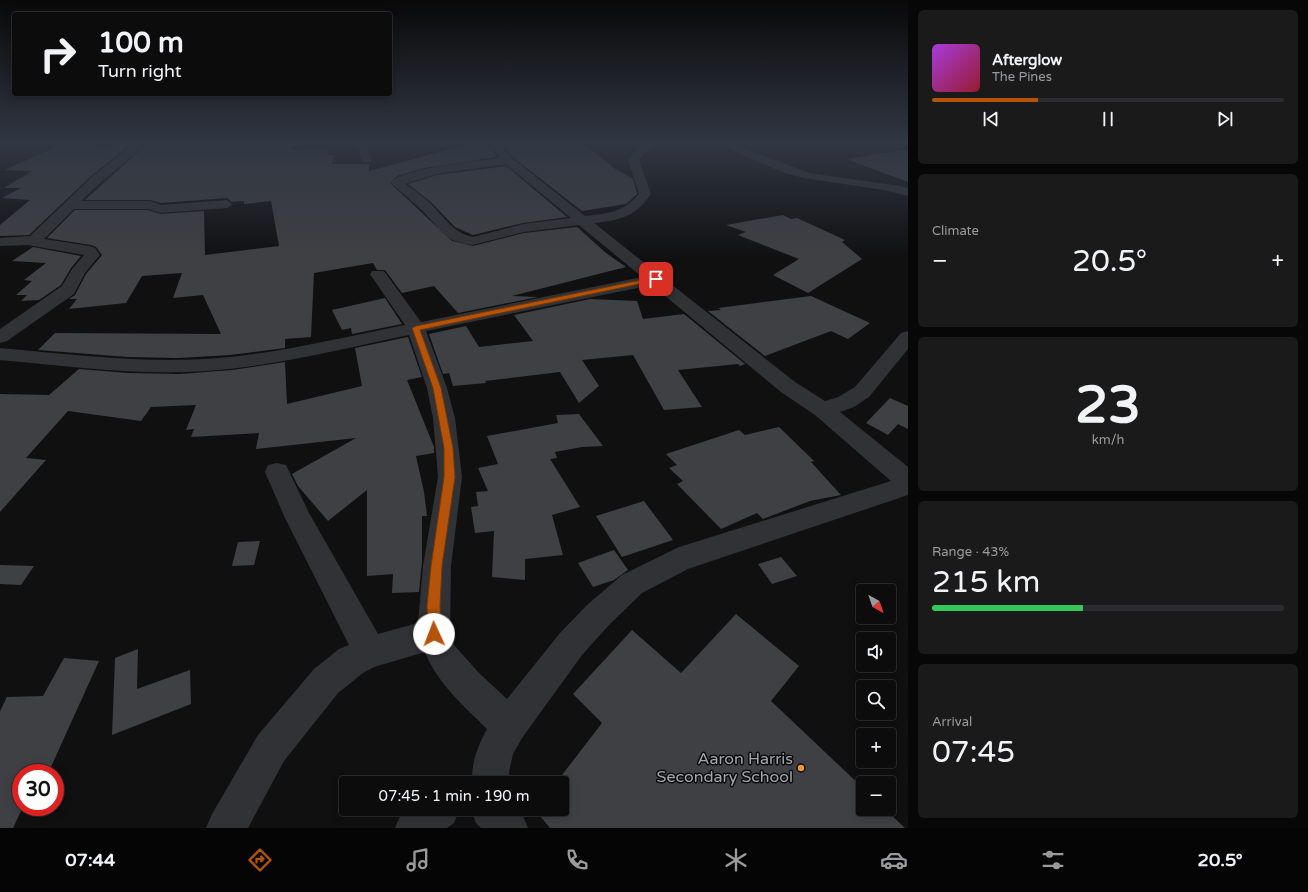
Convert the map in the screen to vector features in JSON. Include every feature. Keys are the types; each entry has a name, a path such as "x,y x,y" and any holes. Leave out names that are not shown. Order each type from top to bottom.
{"street":[{"path":"31,241 94,182"},
{"path":"400,182 397,183 420,201 440,224 465,241 523,228 617,216 626,212 642,200 645,194 641,182"},
{"path":"535,182 788,387 823,410 908,481"},
{"path":"850,182 884,186 908,192"},
{"path":"71,205 150,204 160,209 226,204"},
{"path":"0,242 31,241 90,251 92,255 78,272 72,286 68,290 0,337"},
{"path":"378,274 416,328 437,388 448,448 450,477 436,566 434,634 444,656 467,685 509,725"},
{"path":"0,354 140,366 205,365 265,359 656,279"},
{"path":"823,410 846,402 862,392 908,337"},
{"path":"277,472 298,518 370,652"},
{"path":"490,776 490,772 496,749 509,725 571,644 598,615 632,584 679,559 908,485"},
{"path":"226,828 271,748 326,681 351,661 370,652 434,634"},
{"path":"415,828 431,816"}],"building":[{"path":"14,182 85,182 29,235 0,236 0,225 30,200 2,198 21,188 4,188"},
{"path":"105,182 391,182 390,183 452,241 473,246 524,233 577,227 606,253 626,267 512,296 538,297 458,313 434,286 402,293 385,270 377,270 373,263 314,273 311,337 285,339 285,348 230,355 179,358 128,357 38,350 55,333 221,334 203,295 173,298 182,273 142,276 126,303 69,309 77,299 69,299 75,295 86,274 102,255 96,247 91,245 47,238 75,210 148,210 160,214 204,211 205,255 279,246 271,201 244,204 244,201 232,202 227,198 161,203 150,200 85,200"},
{"path":"416,182 525,182 567,217 523,223 473,235 455,227 431,202 408,184"},
{"path":"544,182 634,182 637,194 626,204 582,211"},
{"path":"783,215 791,219 797,218 845,240 842,242 862,259 808,293 773,275 799,259 738,235 746,232 726,225"},
{"path":"33,247 81,256 71,268 61,285 39,300 21,301 27,295 16,295 32,281 24,280 46,263 12,261"},
{"path":"811,296 870,323 848,339 831,331 765,356 708,311 721,310 718,308"},
{"path":"385,298 402,324 352,334 351,328 342,330 332,310"},
{"path":"590,299 637,301 643,319 684,314 745,364 740,366 738,364 678,370 702,407 664,410 633,355 582,360 599,386 579,403 560,372 485,381 486,383 453,386 449,373 443,374 429,334 466,326 479,347 533,341 514,315"},
{"path":"408,337 422,377 407,380 434,447 434,453 416,456 424,492 427,516 422,516 422,561 419,592 392,593 393,574 367,576 367,490 328,521 298,486 292,474 356,438 256,449 259,433 191,437 194,429 186,430 196,405 151,407 141,421 68,411 26,458 46,460 0,512 0,394 49,395 79,369 128,373 180,374 232,370 285,362 287,404 362,386 355,348"},
{"path":"890,398 908,406 908,429 898,424 888,435 866,423"},
{"path":"579,414 603,446 582,447 555,452 557,458 550,459 580,507 552,515 563,555 525,559 525,580 492,577 494,531 475,533 471,507 478,506 476,492 488,491 478,468 498,464 487,436 558,423 556,415"},
{"path":"779,427 814,461 811,462 841,495 810,501 763,519 757,513 721,529 677,484 683,481 669,468 677,465 666,454 739,430 745,435"},
{"path":"644,501 673,540 622,557 596,516"},
{"path":"260,541 254,565 232,566 238,542"},
{"path":"614,550 628,570 614,580 593,587 578,563"},
{"path":"781,557 797,576 772,584 758,564"},
{"path":"0,565 34,566 21,585 0,584"},
{"path":"736,614 799,666 771,701 856,781 856,816 892,816 905,828 550,828 540,816 569,816 569,776 562,775 602,723 573,694 632,630 681,673"},
{"path":"138,649 137,689 190,670 191,704 112,735 115,658"},
{"path":"64,658 99,661 52,764 12,764 12,816 19,816 13,828 0,828 0,711 7,697 43,696"}],"place":[{"name":"Aaron Harris Secondary School","path":"801,768"}],"route":[{"path":"434,634 436,566 450,477 444,418 437,388 416,328 656,279"}]}
